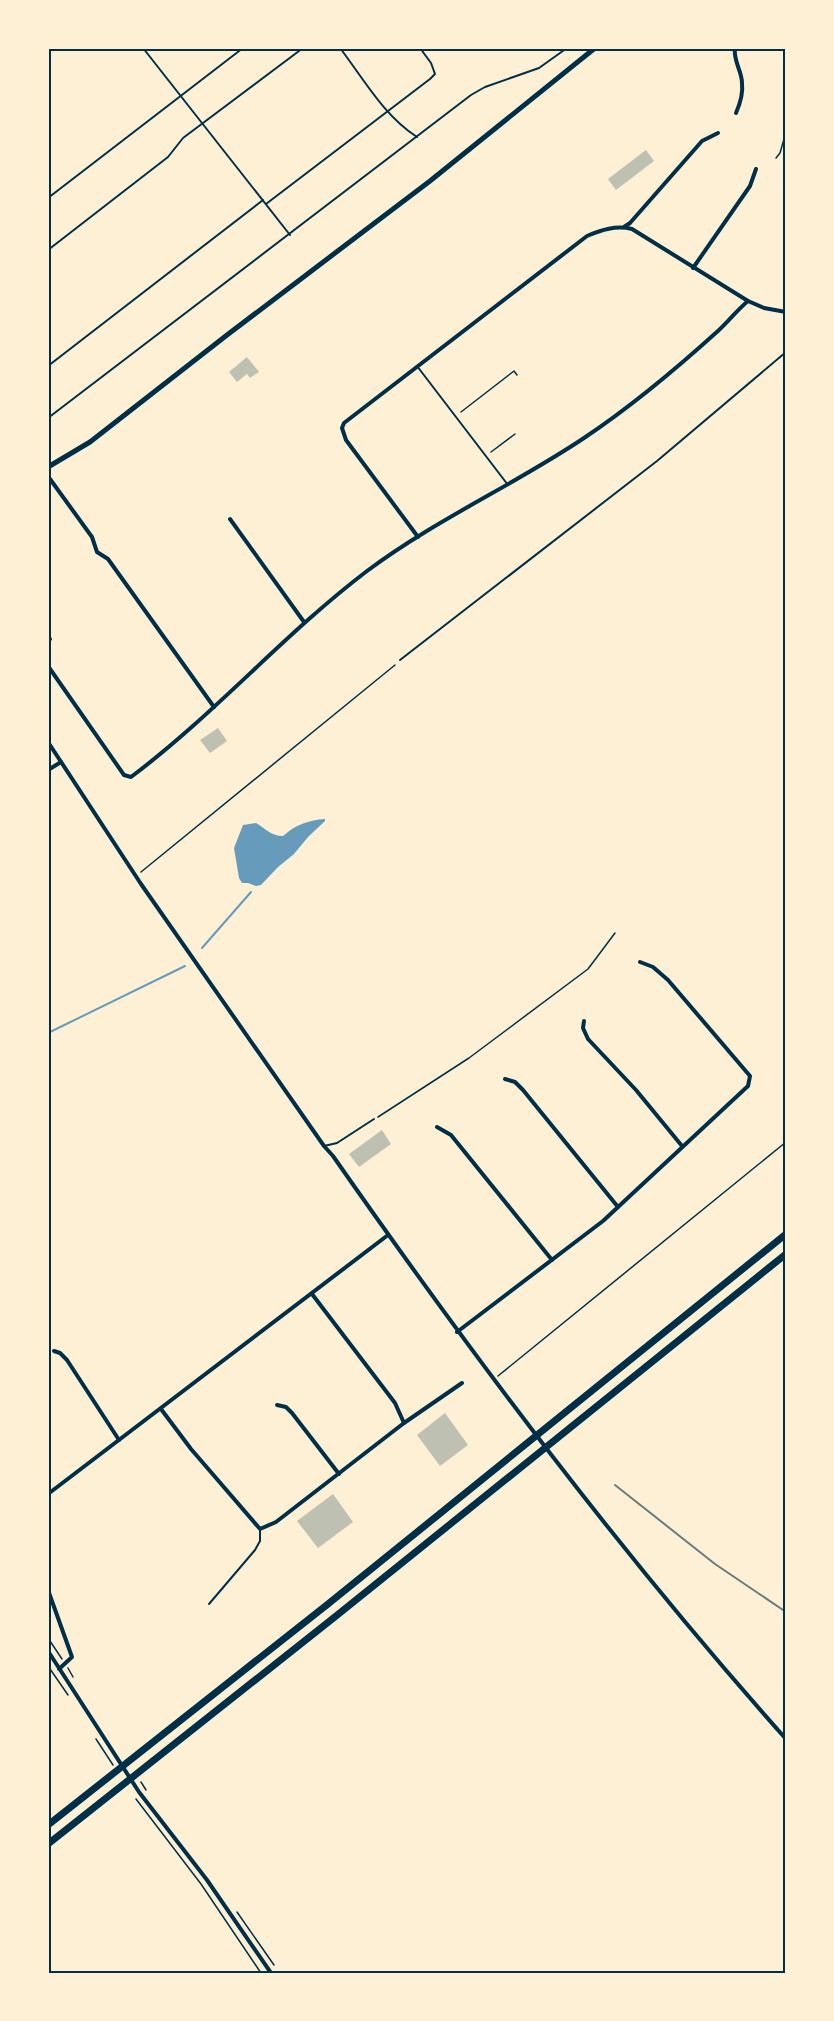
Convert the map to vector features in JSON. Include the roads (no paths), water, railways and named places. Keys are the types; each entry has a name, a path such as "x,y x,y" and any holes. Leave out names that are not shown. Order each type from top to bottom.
{"highway":[{"path":"48,1825 328,1604 786,1234"},
{"path":"48,1844 786,1254"}],"main road":[{"path":"48,468 90,442 430,181 595,48"}],"street":[{"path":"735,48 735,61 742,82 736,112"},
{"path":"418,537 346,440 342,428 348,418 586,236 603,230 624,227 630,223 702,141 718,133"},
{"path":"693,268 750,186 756,169"},
{"path":"624,227 639,233 748,301 764,308 786,312"},
{"path":"48,666 124,775 131,777 167,750 304,622 368,570 418,537 584,438 682,363 748,301"},
{"path":"50,479 92,537 97,552 108,559 214,707"},
{"path":"230,519 304,622"},
{"path":"48,636 51,639 48,641"},
{"path":"48,742 141,884 457,1332 700,1641 786,1739"},
{"path":"48,770 61,762"},
{"path":"457,1332 618,1207 748,1086 750,1076 694,1009 653,967 640,963"},
{"path":"584,1021 588,1039 636,1090 682,1146"},
{"path":"505,1078 515,1082 523,1090 618,1207"},
{"path":"437,1127 451,1135 552,1260"},
{"path":"48,1494 388,1235"},
{"path":"312,1294 395,1403 404,1423"},
{"path":"54,1351 67,1360 119,1440"},
{"path":"160,1409 260,1529 276,1522 404,1423 462,1383"},
{"path":"277,1405 286,1407 292,1413 339,1474"},
{"path":"48,1590 72,1657 59,1669"},
{"path":"48,1651 139,1792 207,1880 271,1973"}],"lane":[{"path":"143,48 290,235"},
{"path":"48,198 243,48"},
{"path":"48,250 168,157 183,138 201,123 303,48"},
{"path":"340,48 388,112 405,129 417,136"},
{"path":"266,204 435,74 431,63 420,48"},
{"path":"48,418 471,95 485,87 539,68 567,48"},
{"path":"48,366 262,200"},
{"path":"400,660 657,461 786,352"},
{"path":"417,366 508,485"},
{"path":"324,1146 337,1143 374,1119"},
{"path":"209,1604 255,1550 260,1541 260,1529"}],"water":[{"path":"325,819 294,854 261,885 242,883 239,878 234,848 243,825 256,823 272,833 283,836 302,824"}],"waterway":[{"path":"202,948 251,892"},
{"path":"48,1033 185,966"}],"railway":[{"path":"615,1485 715,1564 786,1612"}]}
